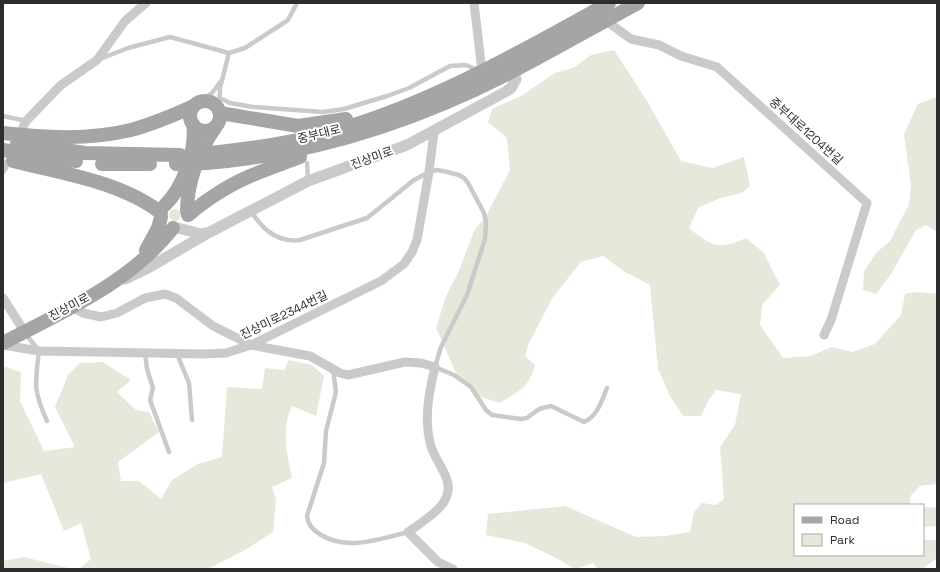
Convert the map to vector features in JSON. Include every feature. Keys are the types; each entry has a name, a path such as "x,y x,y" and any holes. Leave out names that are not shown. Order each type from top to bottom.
{"main road":[{"name":"중부대로","path":"208,158 268,156 301,150 381,127 457,96 511,65 609,3"},
{"name":"중부대로","path":"208,158 313,137 365,121 482,71 511,65 638,3"},
{"path":"3,133 60,137 89,137 115,133 167,117 203,101 213,102 220,107 298,126 346,119 412,102"},
{"path":"163,212 181,184 194,140 193,124 190,115 196,104"},
{"path":"183,220 192,180 204,146 220,120 220,107"},
{"path":"193,124 196,128 206,131 215,128"},
{"path":"133,268 183,220 223,190 259,172 381,127"},
{"path":"3,140 85,153 178,159"},
{"path":"3,150 55,159 122,165 178,159 208,158"},
{"path":"4,164 91,181 128,193 141,199 163,212 166,224 183,220"},
{"path":"133,268 152,239 163,212 169,202 178,202 182,204 183,220"},
{"name":"진상미로","path":"3,344 24,331 108,287 133,268"}],"street":[{"path":"24,124 61,85 97,60 125,21 146,3"},
{"path":"474,3 482,71"},
{"name":"중부대로1204번길","path":"605,20 631,39 658,45 681,56 717,67 867,203 832,320 824,335"},
{"name":"진상미로","path":"108,287 148,268 206,233 251,209 308,181 386,153 434,132 507,91 516,79 511,65"},
{"name":"진상미로2344번길","path":"3,344 39,351 177,354 226,352 251,345 381,281 404,264 412,252 417,240 429,172 434,132"},
{"path":"183,220 206,233"},
{"path":"71,306 83,313 105,317 117,313 145,298 165,294 176,298 213,326 251,345 310,356 348,375 405,362 421,363 435,367 430,385 427,428 430,446 446,476 449,490 444,503 438,510 408,532 438,562 453,569"},
{"path":"3,298 24,331"}],"lane":[{"path":"97,60 128,48 170,37 230,53 245,48 288,20 297,3"},
{"path":"230,53 224,76 220,107 241,106 312,112 344,109 409,88 450,66 466,65 482,71"},
{"path":"196,104 212,93 224,76"},
{"path":"311,118 312,112"},
{"path":"3,116 24,124"},
{"path":"307,163 308,181"},
{"path":"251,209 262,226 276,237 292,241 300,240 367,218 414,180 429,172 436,170 459,175 464,178 480,204 486,222 484,239 467,295 441,347 435,367 466,383 471,387 486,410 498,417 527,418 539,409 551,406 584,422 589,420 598,409 607,388"},
{"path":"24,331 39,351 35,390 37,400 47,421"},
{"path":"145,353 146,369 153,388 150,400 169,452"},
{"path":"177,354 188,383 192,420"},
{"path":"334,369 336,392 326,431 325,458 307,516 308,523 319,534 340,543 351,544 408,532"}],"green space":[{"path":"614,50 647,101 681,161 712,168 744,157 750,186 742,193 720,198 698,208 689,228 709,243 715,245 728,244 746,238 764,253 780,285 762,305 760,325 783,358 811,356 831,347 852,352 875,344 901,315 905,294 917,292 937,294 937,484 920,486 911,495 910,504 794,504 794,556 924,556 924,540 937,540 937,558 925,567 925,569 598,569 593,563 575,569 525,543 486,535 488,514 565,506 636,537 665,536 690,532 694,512 702,503 716,505 724,499 720,447 735,425 741,394 716,390 701,416 683,416 670,396 658,369 650,285 625,272 603,256 581,262 553,297 529,343 525,356 535,365 530,379 517,392 499,403 478,396 459,380 436,328 446,296 459,271 474,231 486,216 510,170 507,138 488,122 492,109 521,96 555,73 573,68 591,55"},
{"path":"937,97 937,232 926,225 916,230 891,274 876,294 863,290 864,271 877,252 890,241 909,204 911,185 904,134 918,104"},
{"path":"175,209 179,211 181,215 179,219 175,221 171,219 169,215 171,211"},
{"path":"289,360 312,365 324,376 316,416 292,406 289,415 286,442 292,478 272,487 276,500 273,532 245,550 208,569 79,569 91,559 81,523 64,531 41,474 3,483 3,366 21,372 20,401 44,451 75,447 55,407 68,375 80,363 103,362 131,380 117,392 136,410 149,412 159,432 118,462 121,481 139,481 161,499 172,480 198,464 222,457 227,387 262,389 265,368 284,370"},
{"path":"924,508 937,508 937,526 924,527"},
{"path":"24,557 72,569 3,569 3,561"}]}
